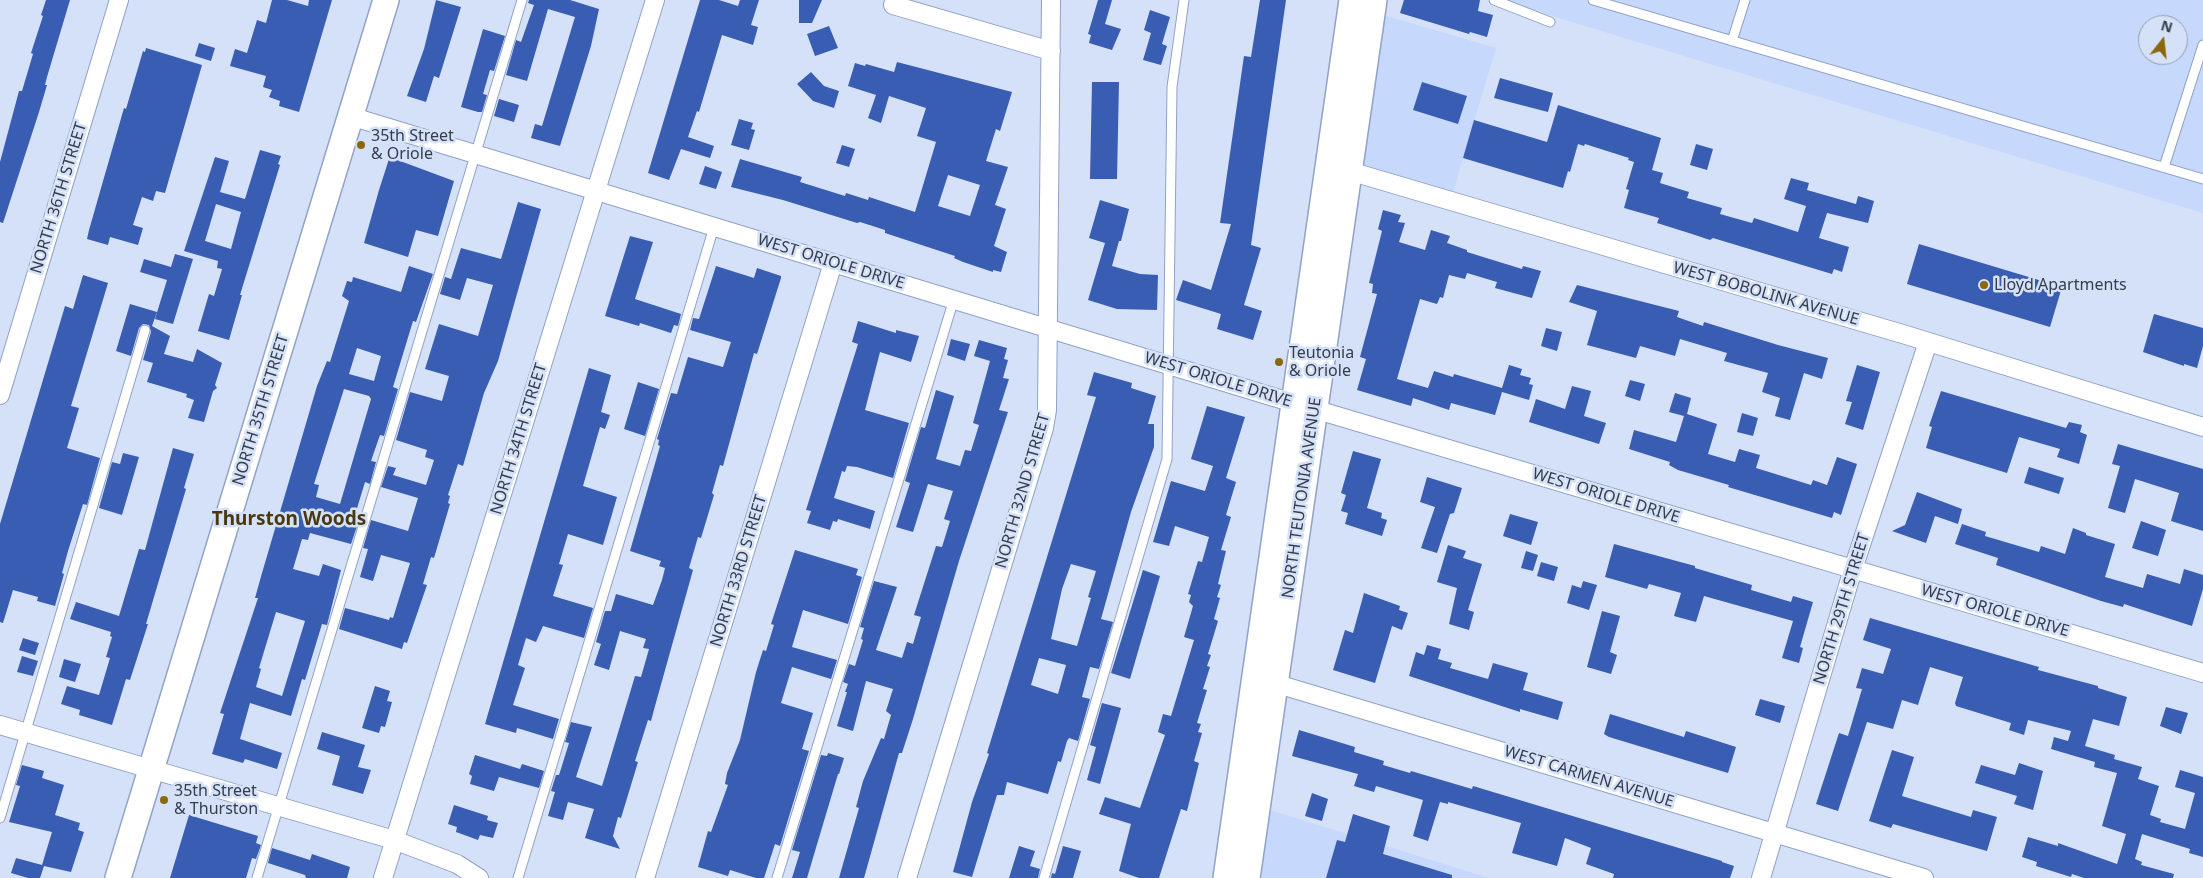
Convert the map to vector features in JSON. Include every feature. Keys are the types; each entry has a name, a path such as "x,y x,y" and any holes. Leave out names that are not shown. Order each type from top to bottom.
{"main road":[{"name":"NORTH 35TH STREET","path":"118,878 386,0"},
{"name":"NORTH TEUTONIA AVENUE","path":"1339,168 1352,0"},
{"name":"NORTH TEUTONIA AVENUE","path":"1247,878 1265,680 1304,406 1339,168 1374,0"},
{"name":"NORTH TEUTONIA AVENUE","path":"1226,878 1265,680"}],"street":[{"name":"NORTH 36TH STREET","path":"0,395 119,0"},
{"name":"NORTH 34TH STREET","path":"383,878 655,0"},
{"name":"NORTH 32ND STREET","path":"907,878 1044,428 1047,410 1052,0"},
{"path":"893,5 1051,51"},
{"name":"WEST ORIOLE DRIVE","path":"350,116 1304,406 2203,673"},
{"name":"WEST BOBOLINK AVENUE","path":"1339,168 1928,342 2203,427"},
{"name":"NORTH 33RD STREET","path":"646,878 833,263"},
{"name":"NORTH 29TH STREET","path":"1761,878 1853,570 1928,342"},
{"name":"WEST CARMEN AVENUE","path":"1265,680 1924,878"},
{"path":"0,724 394,840 456,864 479,878"}],"lane":[{"path":"257,878 522,0"},
{"path":"1044,878 1166,460 1166,364 1172,87 1184,0"},
{"path":"1494,0 1550,22"},
{"path":"1593,0 2203,179"},
{"path":"1732,41 1745,0"},
{"path":"2164,167 2203,45"},
{"path":"518,878 714,227"},
{"path":"777,878 954,299"},
{"path":"0,818 145,330"}],"shaded area":[{"path":"1500,0 2203,0 2203,213"},
{"path":"1373,12 1496,48 1452,196 1351,171"},
{"path":"1257,806 1489,878 1247,878"}],"building":[{"path":"46,0 70,0 47,77 45,85 47,85 39,112 3,223 0,222 0,162 19,91 22,91 33,54 31,53"},
{"path":"272,0 287,0 308,6 309,0 332,0 299,112 279,106 280,101 269,97 272,90 263,87 266,76 230,66 235,49 247,53 257,20 266,23"},
{"path":"436,0 461,7 439,78 434,76 426,102 407,96 424,49"},
{"path":"529,0 570,0 599,9 591,46 560,146 531,138 535,124 542,126 575,17 548,9 527,81 506,75 516,40 521,42 534,5 528,3"},
{"path":"700,0 719,0 738,6 740,0 759,0 751,25 758,27 753,45 722,35 699,112 697,111 688,137 714,146 710,158 681,149 669,180 648,173"},
{"path":"799,0 822,0 812,23 799,23"},
{"path":"1098,0 1112,0 1105,24 1121,29 1112,50 1089,43 1091,35 1088,34"},
{"path":"1260,0 1286,0 1251,245 1261,248 1244,305 1262,311 1253,340 1217,329 1221,314 1176,300 1183,280 1211,290 1231,224 1220,223 1244,56 1251,57"},
{"path":"1404,0 1480,0 1478,11 1493,15 1487,37 1470,32 1469,34 1400,13"},
{"path":"1150,10 1170,17 1162,44 1167,46 1161,65 1143,60 1151,33 1144,30"},
{"path":"829,26 838,48 815,56 807,34"},
{"path":"483,29 505,36 494,71 490,70 483,94 487,95 482,112 478,112 461,107"},
{"path":"199,43 215,48 211,61 195,56"},
{"path":"146,48 202,65 165,193 156,191 153,201 142,197 133,225 143,228 138,245 110,237 108,245 87,239 124,108 126,109 143,51 145,52"},
{"path":"897,62 1012,92 1000,131 996,129 986,161 1008,167 995,205 1006,209 994,246 1007,252 1001,272 993,270 993,272 963,262 954,258 955,256 885,233 885,230 860,222 857,223 783,200 731,187 740,159 802,177 800,182 845,196 846,193 868,200 869,197 915,212 936,142 917,136 926,108 889,96 881,123 868,118 876,95 848,86 855,63 894,72","holes":["948,175 980,185 970,216 938,206"]},
{"path":"811,72 824,86 839,91 834,108 813,101 797,84"},
{"path":"1500,78 1553,93 1548,112 1494,98"},
{"path":"1092,82 1119,82 1117,179 1090,179"},
{"path":"1422,82 1467,96 1458,124 1413,110"},
{"path":"499,99 519,105 514,122 494,116"},
{"path":"1558,105 1661,138 1652,170 1663,173 1660,183 1689,192 1687,198 1722,208 1720,214 1752,223 1754,218 1798,232 1806,206 1784,199 1791,178 1809,183 1807,190 1856,204 1858,196 1874,201 1868,223 1827,213 1819,238 1849,247 1842,272 1834,269 1832,274 1713,238 1710,240 1657,223 1659,218 1624,208 1629,190 1626,189 1634,162 1628,160 1629,158 1585,144 1584,146 1578,144 1563,188 1463,158 1474,120 1547,142"},
{"path":"739,119 753,123 751,129 755,130 749,150 731,145"},
{"path":"1696,144 1713,149 1707,170 1690,165"},
{"path":"842,145 855,149 849,167 836,163"},
{"path":"260,150 281,156 278,164 280,165 240,295 242,295 229,340 198,331 209,294 214,296 222,269 217,268 218,261 184,251 215,157 229,161 220,192 245,199","holes":["216,204 241,212 231,249 205,241"]},
{"path":"392,158 454,181 438,236 416,230 408,257 364,243 389,159"},
{"path":"705,166 722,172 716,189 699,184"},
{"path":"1100,200 1129,209 1112,266 1140,274 1158,275 1157,310 1117,309 1088,300 1105,243 1089,238"},
{"path":"518,202 541,209 498,361 484,393 463,466 458,464 448,495 450,496 448,503 450,504 434,558 431,557 423,584 427,585 407,643 404,642 402,649 339,629 345,608 389,620 390,617 393,618 410,563 381,555 373,581 360,577 368,549 363,548 371,520 408,531 418,498 381,487 388,466 396,468 393,475 426,485 434,460 425,457 427,450 396,440 410,392 442,401 449,376 425,369 439,324 478,336 493,285 467,278 460,300 440,294 445,277 451,279 461,248 501,259"},
{"path":"1383,210 1401,215 1398,222 1405,223 1399,242 1425,250 1431,230 1450,236 1447,243 1467,250 1467,252 1522,269 1523,266 1541,271 1532,298 1495,288 1497,282 1467,273 1465,279 1449,275 1443,298 1440,297 1437,304 1420,299 1397,379 1428,388 1434,371 1453,377 1454,374 1502,388 1509,365 1522,369 1520,375 1531,378 1529,384 1533,385 1529,400 1502,392 1495,415 1451,403 1449,410 1413,398 1411,406 1357,390 1366,359 1360,357 1377,294 1372,293 1373,284 1369,283 1382,231 1378,229"},
{"path":"630,236 653,242 635,299 681,314 678,326 674,325 671,333 640,323 639,326 605,316"},
{"name":"Lloyd Apartments","path":"1919,244 2062,287 2050,327 1907,284"},
{"path":"175,254 193,259 173,324 155,319 167,280 140,272 144,259 171,267"},
{"path":"409,266 433,274 416,322 413,321 393,387 398,389 384,436 380,435 371,461 376,462 370,484 365,482 355,515 360,517 351,544 310,533 308,540 302,539 293,569 319,576 323,564 341,570 327,625 322,624 305,680 302,679 291,716 250,703 240,739 282,753 277,769 245,759 243,763 212,754 224,714 220,713 258,598 255,598 317,386 327,361 330,362 349,301 342,296 347,281 352,282 353,277 401,292","holes":["357,348 381,356 374,381 349,374","344,389 369,396 371,399 340,504 316,497 319,485 314,484","276,612 305,621 282,696 256,687 261,669 259,668"]},
{"path":"716,266 754,278 757,268 781,276 781,278 757,354 754,353 723,466 720,465 712,493 714,495 701,538 698,537 689,568 693,570 651,721 648,720 635,761 638,762 621,818 618,817 613,836 620,849 585,838 594,809 568,802 563,820 548,816 555,792 551,791 556,775 559,775 569,743 565,742 571,722 592,727 576,777 602,786 635,676 641,677 649,649 643,648 646,639 620,631 609,670 594,665 601,644 596,642 605,611 611,611 616,594 653,605 662,580 665,568 659,566 661,561 630,551 660,446 657,439 671,393 677,394 688,357 723,367 731,342 690,330 693,318 699,319"},
{"path":"83,275 108,283 71,406 79,408 67,448 100,458 87,505 83,504 68,551 55,606 37,601 38,597 13,590 3,623 0,622 0,524 65,306 73,309"},
{"path":"1577,285 1679,311 1677,317 1703,326 1704,322 1828,358 1822,379 1804,373 1790,420 1775,416 1780,398 1762,392 1768,373 1724,361 1727,353 1680,339 1675,356 1640,346 1636,358 1587,345 1597,311 1569,302"},
{"path":"130,304 157,312 152,326 170,336 164,354 193,362 197,349 222,363 215,385 217,388 213,391 204,422 188,418 194,400 186,397 187,394 147,382 153,363 143,360 151,332 149,325 143,324 139,328 131,356 116,351"},
{"path":"2154,314 2203,328 2203,346 2197,368 2184,364 2184,366 2143,352"},
{"path":"858,321 896,333 896,330 919,336 911,362 880,352 865,410 909,423 893,478 857,467 847,466 845,472 842,471 834,498 875,511 870,529 838,519 837,522 833,521 830,530 807,523 811,511 806,510 858,344 852,342"},
{"path":"1546,328 1562,332 1557,351 1541,346"},
{"path":"951,339 970,344 965,361 947,355"},
{"path":"979,340 1007,348 1004,359 1008,360 1003,378 1009,379 999,410 1008,412 959,561 913,719 902,753 899,753 864,878 839,878 859,808 856,807 863,781 881,738 884,739 891,715 886,711 893,689 866,681 853,731 837,726 847,692 845,692 848,684 843,682 849,664 855,666 863,640 861,639 864,628 860,627 874,581 897,587 876,650 902,658 907,642 913,644 921,617 914,615 936,546 942,547 950,521 944,519 953,491 928,484 913,532 896,527 910,483 905,481 921,427 925,428 936,390 954,396 936,459 960,466 965,450 971,451 979,425 973,423 990,361 974,356"},
{"path":"1857,365 1880,372 1863,430 1845,424 1852,402 1846,401"},
{"path":"589,368 611,375 601,412 610,415 605,429 600,427 583,486 617,497 603,545 568,534 559,564 563,565 553,596 593,608 584,638 543,626 536,642 526,638 518,665 525,668 513,705 559,719 553,739 517,728 516,733 485,724"},
{"path":"1094,372 1132,383 1131,388 1156,396 1148,424 1154,424 1154,447 1131,512 1101,619 1113,622 1099,669 1090,667 1082,697 1090,699 1078,741 1069,738 1067,741 1061,762 1058,761 1048,794 1007,782 1004,795 997,795 972,877 953,872 972,802 989,754 987,753 1096,397 1087,395","holes":["1071,564 1096,571 1088,597 1091,598 1077,646 1051,639 1062,589","1039,658 1066,665 1058,694 1031,685"]},
{"path":"1630,380 1645,384 1640,401 1625,396"},
{"path":"638,382 659,389 645,436 624,429"},
{"path":"1572,386 1591,391 1584,416 1606,423 1599,444 1529,422 1536,399 1565,409"},
{"path":"1941,391 2066,428 2069,422 2082,425 2080,432 2087,435 2079,464 2057,457 2060,449 2019,437 2007,473 1926,448 1932,427 1929,426"},
{"path":"1675,393 1691,398 1687,414 1717,424 1708,454 1735,462 1739,449 1760,455 1756,468 1811,485 1813,480 1827,485 1837,457 1857,464 1841,515 1834,512 1832,518 1728,487 1729,485 1678,470 1669,465 1670,462 1629,449 1634,430 1676,442 1684,416 1669,412"},
{"path":"1207,406 1245,417 1226,478 1236,482 1226,515 1231,517 1221,550 1226,551 1218,584 1221,585 1217,597 1220,598 1214,619 1218,621 1208,654 1211,655 1207,666 1210,667 1203,689 1207,690 1197,723 1201,724 1198,732 1202,733 1194,761 1199,763 1187,811 1181,809 1159,878 1139,878 1119,871 1131,824 1099,814 1105,797 1140,808 1165,735 1158,732 1163,714 1171,716 1194,640 1184,637 1193,606 1189,602 1191,595 1188,594 1198,561 1202,562 1209,537 1175,526 1169,546 1153,542 1171,481 1205,491 1213,466 1191,459"},
{"path":"1742,413 1758,418 1753,436 1737,432"},
{"path":"2118,444 2203,469 2203,531 2171,521 2179,493 2135,479 2125,513 2108,508 2120,466 2112,464"},
{"path":"173,448 194,454 184,488 186,489 146,624 148,624 130,680 126,679 112,725 79,715 80,710 61,704 67,686 99,695 110,658 106,657 112,637 110,636 111,632 70,619 76,602 119,616 139,549 145,550"},
{"path":"1353,451 1381,459 1367,508 1382,513 1381,518 1387,520 1382,536 1345,524 1348,513 1341,511 1346,495 1341,493"},
{"path":"123,453 139,457 122,515 99,508 112,462 120,464"},
{"path":"2029,467 2064,478 2059,494 2024,483"},
{"path":"1427,477 1462,488 1454,513 1450,514 1437,553 1421,548 1435,507 1420,502"},
{"path":"1917,492 1962,509 1958,524 1935,516 1926,543 1892,531 1905,525"},
{"path":"1510,514 1538,522 1531,545 1503,536"},
{"path":"2141,521 2166,530 2158,556 2132,548"},
{"path":"1962,524 1986,532 1985,536 2039,552 2041,546 2065,554 2073,528 2086,533 2086,535 2115,544 2105,577 2143,588 2147,574 2180,584 2184,569 2203,575 2203,589 2192,626 2124,604 2123,607 2101,601 1996,565 1998,558 1955,544"},
{"path":"1614,544 1695,566 1695,568 1752,585 1751,590 1791,602 1793,596 1813,602 1800,647 1803,648 1799,663 1782,658 1793,621 1704,596 1696,622 1674,616 1681,593 1649,584 1647,589 1605,577"},
{"path":"1448,545 1466,551 1463,558 1482,564 1468,610 1474,612 1469,630 1449,624 1457,588 1437,582"},
{"path":"795,550 858,569 856,575 862,577 848,624 803,610 792,647 837,660 831,679 792,667 781,703 813,713 802,749 809,751 780,846 775,844 764,878 756,878 730,870 728,876 698,867 708,831 711,832 728,785 725,784 727,773 740,740 756,672 763,650 766,651 774,625 771,624"},
{"path":"1526,551 1538,555 1533,571 1521,568"},
{"path":"1541,562 1558,567 1554,581 1537,576"},
{"path":"1143,570 1160,576 1130,679 1111,673"},
{"path":"1583,581 1597,585 1589,610 1567,603 1572,585 1581,588"},
{"path":"1364,593 1400,606 1399,610 1408,613 1402,630 1392,626 1375,683 1333,670 1345,630 1353,633"},
{"path":"1602,611 1620,616 1610,652 1617,655 1611,674 1587,667"},
{"path":"1870,618 2039,667 2038,670 2098,686 2098,688 2127,697 2119,726 2093,719 2085,746 2115,755 2114,759 2142,767 2138,779 2159,786 2150,815 2161,819 2160,822 2185,829 2195,793 2175,787 2180,770 2203,777 2203,857 2189,853 2190,849 2142,834 2135,859 2142,862 2141,865 2174,874 2173,878 2084,878 2072,874 2071,877 2036,866 2037,862 2022,857 2028,837 2058,846 2058,843 2117,864 2126,834 2102,826 2117,773 2094,767 2095,762 2051,749 2054,737 2068,741 2071,731 2028,720 2024,735 2009,730 2011,723 1956,706 1955,703 1963,677 1930,667 1918,705 1902,700 1893,729 1867,722 1838,811 1816,804 1839,733 1848,736 1862,689 1856,688 1862,668 1883,674 1891,649 1863,640"},
{"path":"23,638 39,643 35,655 19,650"},
{"path":"1427,645 1441,649 1438,659 1452,663 1450,668 1488,679 1493,663 1528,673 1523,690 1563,702 1558,720 1520,709 1520,712 1409,676 1416,652 1424,655"},
{"path":"22,656 38,661 33,676 17,672"},
{"path":"64,659 81,664 75,682 59,677"},
{"path":"375,686 390,691 387,701 392,702 385,727 381,726 379,733 362,728"},
{"path":"1760,699 1785,706 1780,723 1755,715"},
{"path":"1102,703 1121,708 1100,784 1087,780 1096,747 1090,745"},
{"path":"2166,707 2188,713 2181,734 2160,726"},
{"path":"1610,714 1684,737 1686,731 1736,747 1728,773 1609,737 1604,734"},
{"path":"1299,730 1355,747 1354,752 1384,761 1383,765 1472,789 1473,786 1734,866 1730,878 1613,878 1614,874 1586,864 1591,848 1565,838 1557,866 1512,853 1521,823 1448,802 1448,804 1440,802 1428,841 1413,836 1423,800 1376,786 1374,792 1354,786 1358,774 1292,756"},
{"path":"322,732 365,745 358,767 371,770 363,794 332,785 340,756 317,749"},
{"path":"1892,750 1914,757 1902,796 1971,817 1973,810 1997,817 1987,851 1893,824 1891,828 1869,821"},
{"path":"828,753 844,758 807,878 792,878 800,852 792,850 821,755 827,756"},
{"path":"475,755 520,769 522,764 544,771 539,788 499,777 494,791 470,784 472,776 469,774"},
{"path":"2019,763 2043,771 2033,810 2014,804 2017,796 1975,783 1981,765 2015,775"},
{"path":"22,765 44,771 42,778 64,785 55,815 80,823 78,830 84,832 71,872 44,866 40,878 28,878 11,873 16,858 42,865 52,832 9,822 20,786 16,785"},
{"path":"1312,793 1328,799 1322,821 1305,816"},
{"path":"454,805 488,816 487,820 498,823 493,838 480,835 478,840 456,832 457,827 448,824"},
{"path":"1353,814 1390,826 1383,854 1452,875 1452,878 1326,878 1337,840 1345,842"},
{"path":"189,815 258,836 256,843 261,845 256,859 252,858 246,878 170,878"},
{"path":"1019,846 1035,851 1030,866 1040,869 1038,878 1009,878"},
{"path":"1063,846 1081,851 1073,878 1051,878 1052,873 1055,874"},
{"path":"272,848 310,860 312,854 350,867 347,878 306,878 305,875 268,863"}],"place":[{"name":"35th Street & Oriole","path":"361,145"},
{"name":"Lloyd Apartments","path":"1984,285"},
{"name":"Teutonia & Oriole","path":"1279,362"},
{"name":"35th Street & Thurston","path":"164,800"}],"district":[{"name":"Thurston Woods","path":"289,520"}]}
